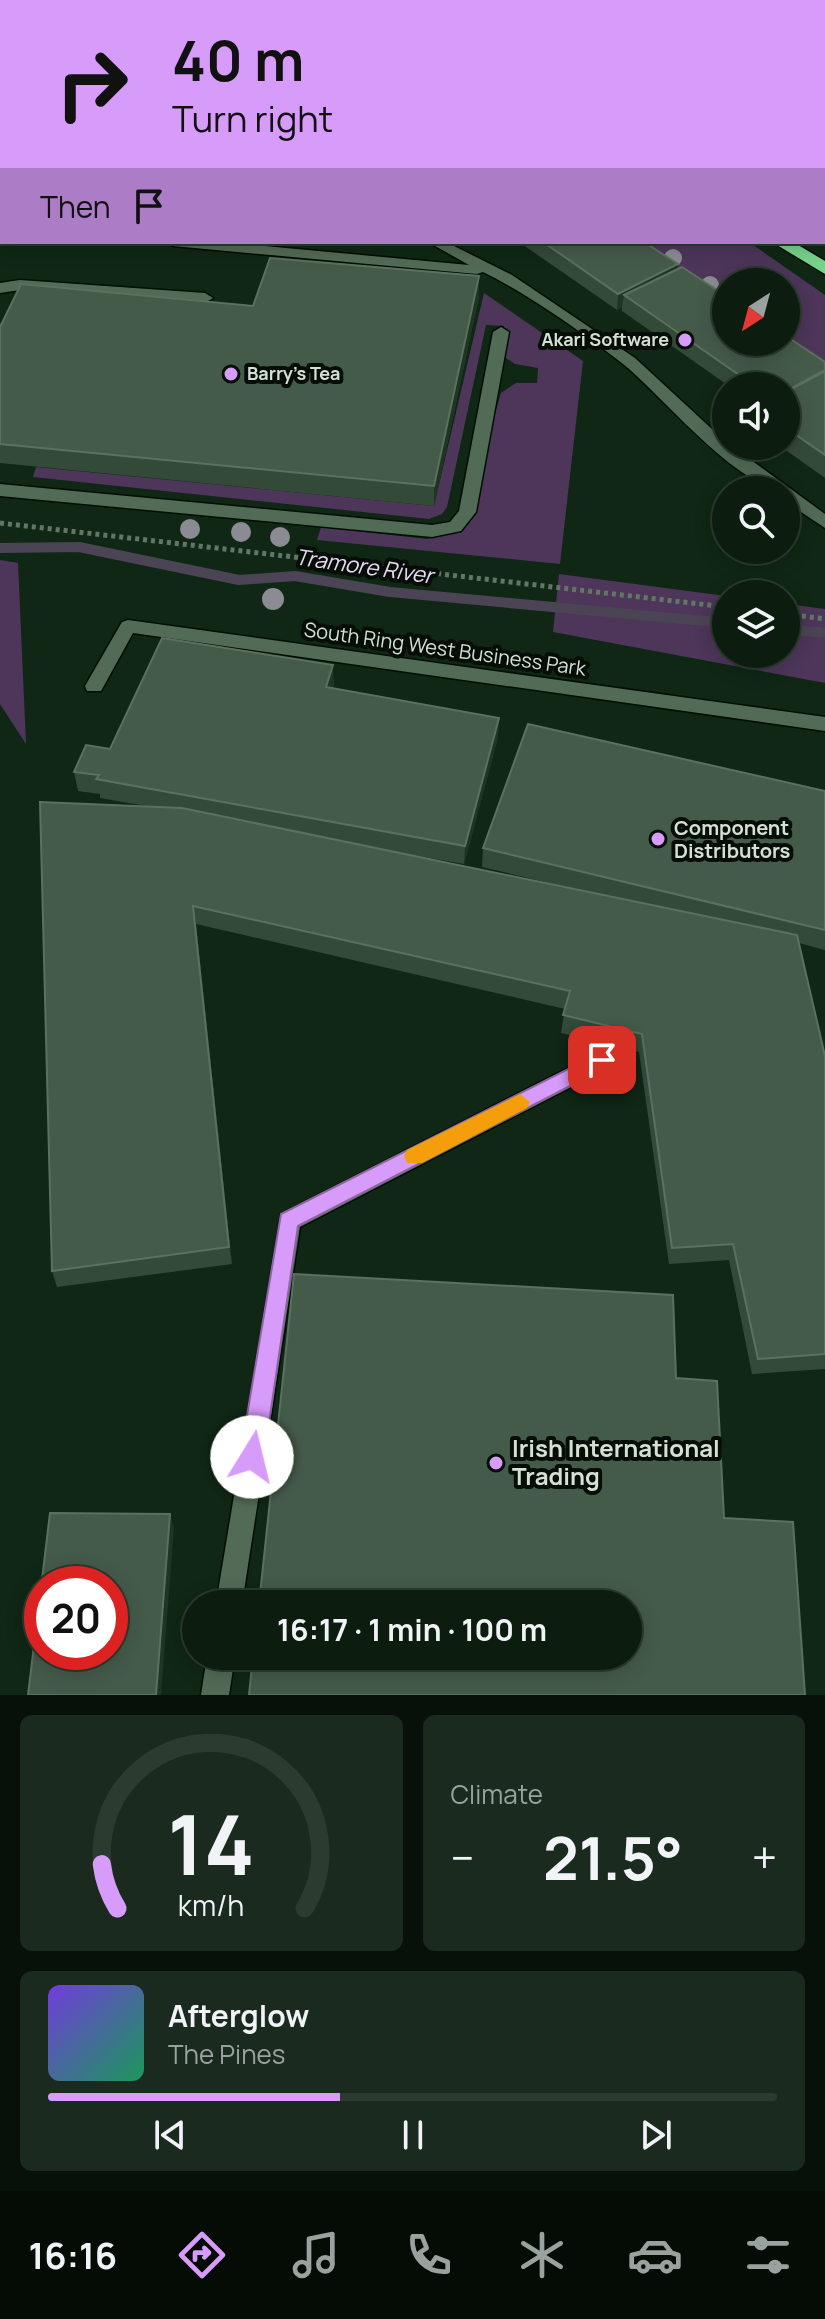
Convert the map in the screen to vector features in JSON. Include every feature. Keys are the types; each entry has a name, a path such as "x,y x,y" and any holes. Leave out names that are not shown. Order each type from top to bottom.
{"highway":[{"path":"784,244 825,270"}],"street":[{"path":"194,244 493,272"},
{"path":"439,244 493,272 629,361 703,433 762,476"},
{"path":"0,288 20,285 205,298"},
{"path":"0,490 432,531 455,527 467,512 501,332"},
{"path":"800,504 825,522"},
{"name":"South Ring West Business Park","path":"94,686 128,626 825,724"},
{"path":"231,1590 289,1221 602,1060"},
{"path":"215,1695 219,1670"}],"path":[{"path":"0,523 712,605"},
{"path":"800,616 825,619"}],"shaded area":[{"path":"639,244 751,244 786,268 712,268 712,292"},
{"path":"800,278 825,295 825,366 800,350"},
{"path":"484,293 583,361 560,564 317,540 321,527 427,539 461,529 501,393 516,383 537,383 538,368 515,364 506,358 504,326 486,325 447,507 442,514 429,519 33,477 36,467 434,506"},
{"path":"0,560 18,563 26,744 0,704"},
{"path":"559,574 712,594 712,662 553,632"},
{"path":"800,606 825,609 825,683 745,668 800,668"}],"building":[{"path":"546,244 647,244 678,264 618,294"},
{"name":"Barry's Tea","path":"270,258 479,276 434,486 0,444 0,327 21,284 253,306"},
{"path":"682,267 712,287 712,356 800,356 800,345 825,362 825,370 800,383 800,372 735,372 624,295"},
{"path":"825,371 825,455 800,438 800,384"},
{"path":"162,638 333,665 326,687 499,718 465,846 96,779 99,775 74,772 86,745 110,749"},
{"name":"Component Distributors","path":"528,724 825,791 825,930 483,848"},
{"path":"40,802 182,808 797,935 825,1056 825,1354 758,1359 733,1244 672,1248 642,1034 563,1015 570,991 193,906 229,1247 52,1271"},
{"name":"Irish International Trading","path":"294,1274 673,1295 676,1378 717,1381 724,1518 793,1522 805,1695 249,1695 252,1670 642,1670 642,1590 260,1590"},
{"path":"50,1513 170,1514 156,1695 28,1695 31,1670 128,1670 128,1566 44,1566"}],"waterway":[{"name":"Tramore River","path":"0,548 79,547 239,580 295,576 390,592 712,622"},
{"name":"Tramore River","path":"800,630 825,633"}],"slow traffic":[{"path":"414,1156 520,1102"}],"place":[{"name":"Akari Software","path":"685,340"},
{"name":"Barry's Tea","path":"231,374"},
{"name":"Component Distributors","path":"658,839"},
{"name":"Irish International Trading","path":"496,1463"}],"route":[{"path":"252,1457 289,1221 602,1060"}]}
